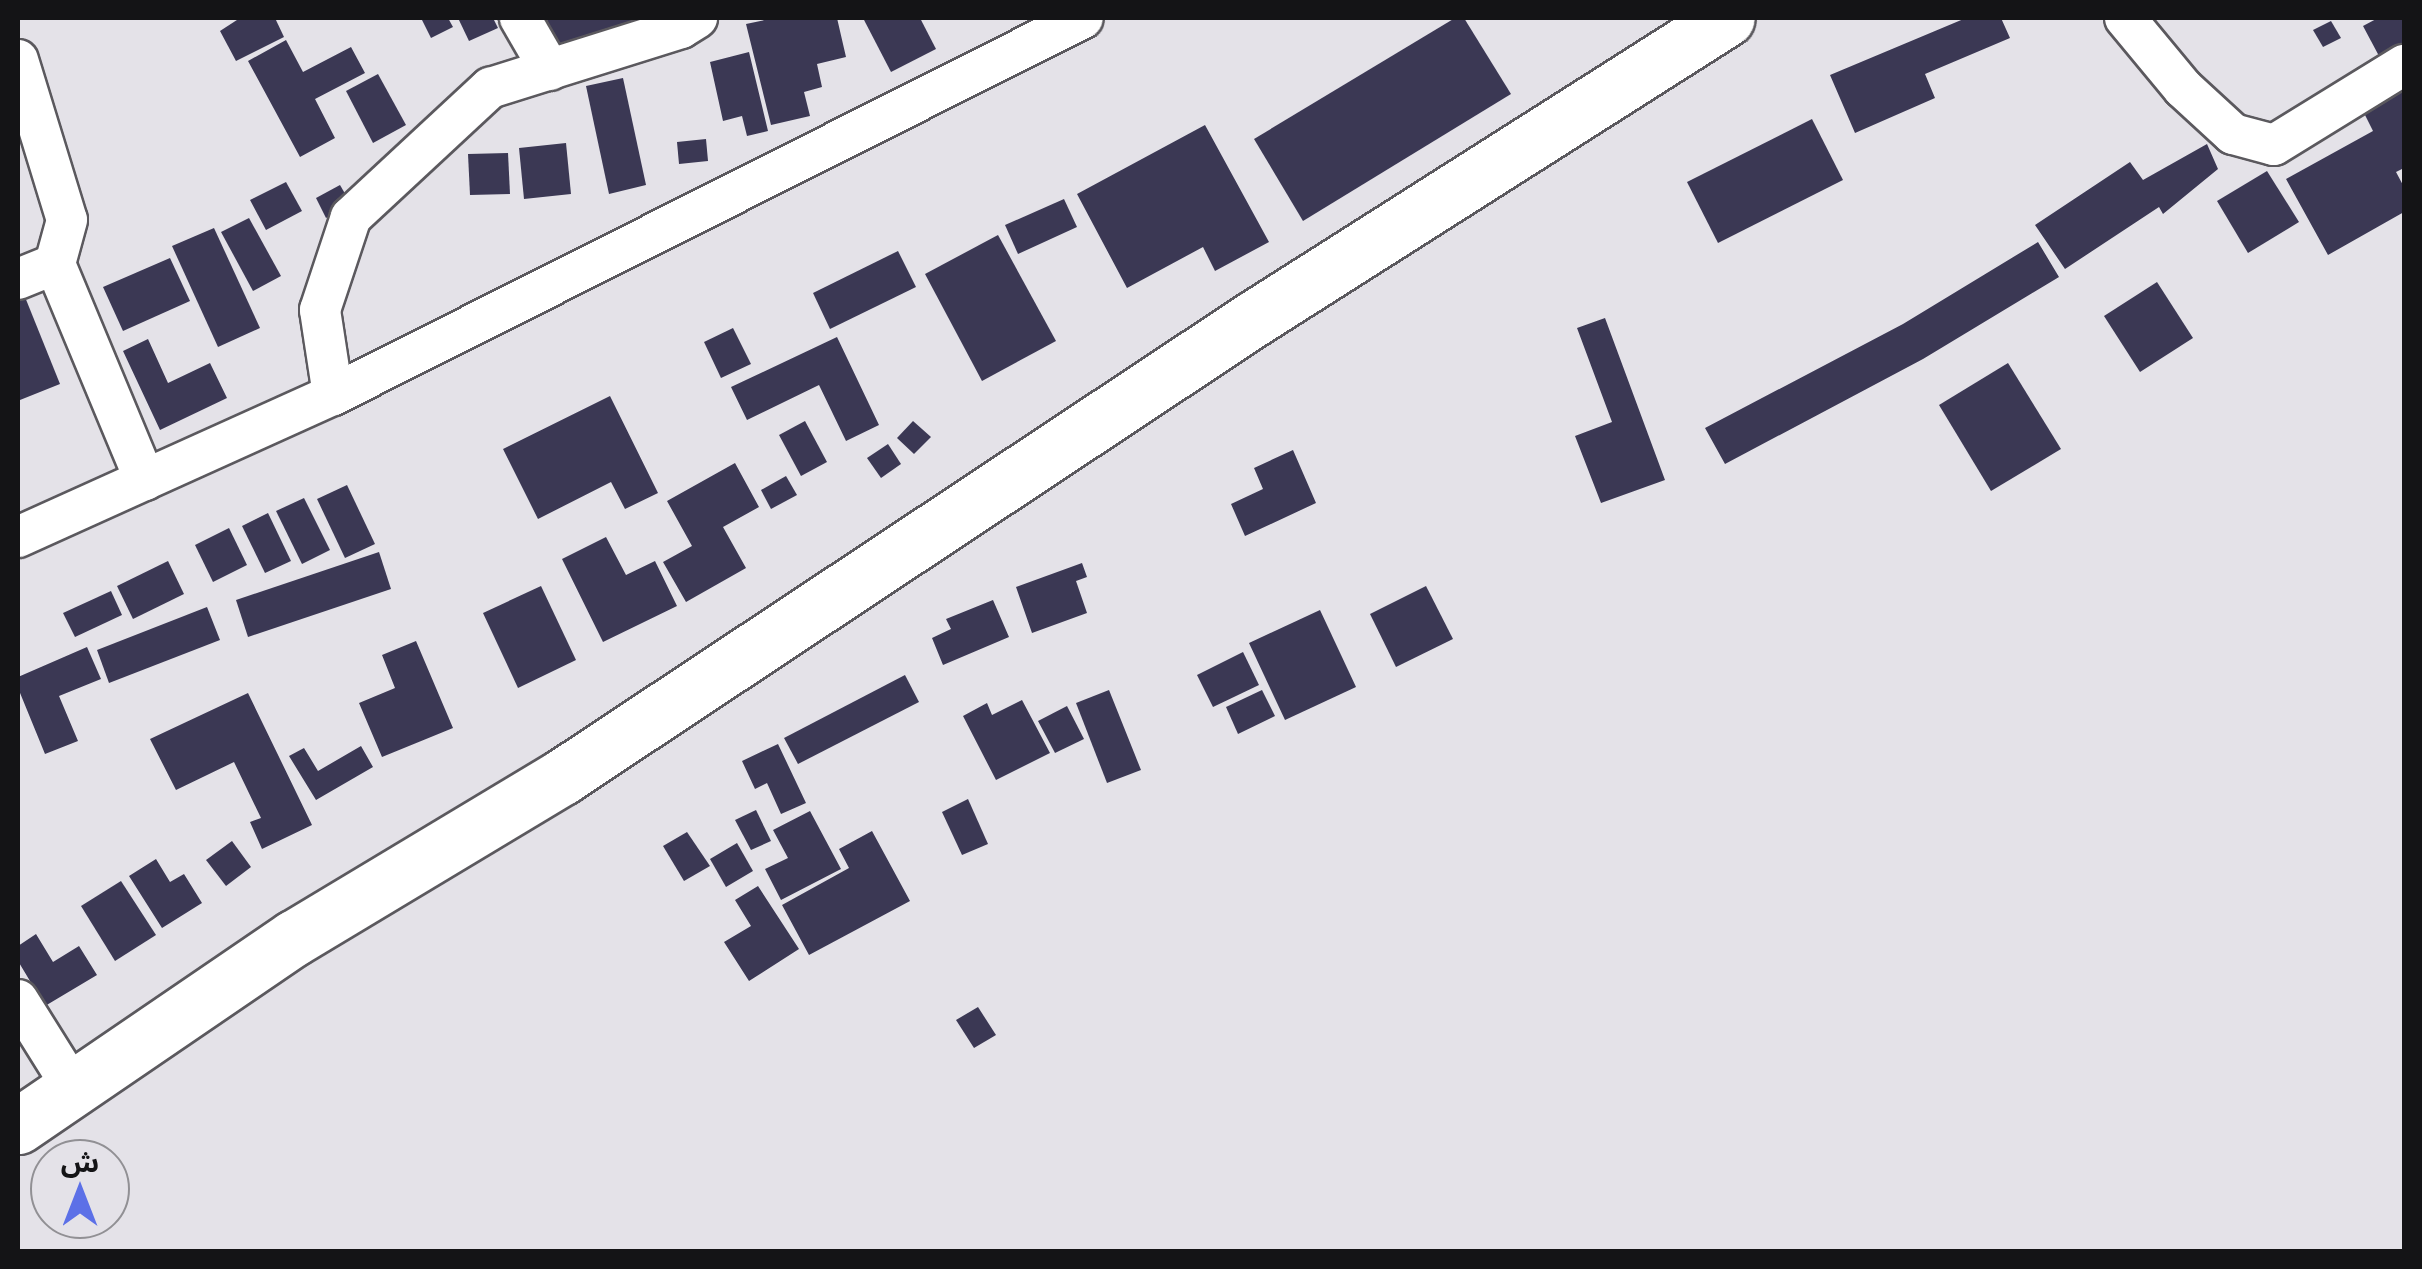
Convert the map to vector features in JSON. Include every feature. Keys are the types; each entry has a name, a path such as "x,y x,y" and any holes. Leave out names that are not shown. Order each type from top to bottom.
{"main road":[{"path":"18,1126 294,938 562,777 1252,320 1727,18"}],"street":[{"path":"520,18 550,70"},
{"path":"333,395 320,310 351,217 490,88 681,28 697,18"},
{"path":"18,537 333,395 1084,18"},
{"path":"2125,18 2183,88 2233,134 2274,145 2404,65"},
{"path":"18,60 67,220 55,264 145,480"},
{"path":"18,279 55,264"},
{"path":"18,1000 73,1088"}],"building":[{"path":"240,18 275,18 284,37 236,61 220,31"},
{"path":"421,18 448,18 453,27 431,38"},
{"path":"458,18 493,18 498,28 469,41"},
{"path":"546,18 664,18 566,62"},
{"path":"774,18 837,18 846,57 817,64 822,87 804,92 810,116 771,125 746,24"},
{"path":"863,18 920,18 936,49 891,72"},
{"path":"1455,18 1464,18 1511,94 1303,221 1254,139"},
{"path":"1966,18 2001,18 2010,38 1925,74 1935,98 1855,133 1830,75"},
{"path":"2378,18 2404,18 2404,43 2379,56 2363,26"},
{"path":"2331,21 2341,38 2323,47 2313,30"},
{"path":"286,40 303,72 351,47 365,73 315,99 335,138 300,157 248,61"},
{"path":"749,52 768,131 747,136 742,116 723,121 710,62"},
{"path":"378,74 406,125 373,143 346,91"},
{"path":"623,78 646,185 609,194 586,86"},
{"path":"2404,88 2404,168 2396,172 2404,187 2404,212 2328,255 2286,179 2373,131 2363,111"},
{"path":"1812,119 1843,180 1718,243 1687,182"},
{"path":"1205,125 1269,242 1215,271 1203,247 1127,288 1077,194"},
{"path":"706,139 708,161 679,164 677,142"},
{"path":"566,143 571,194 524,199 519,148"},
{"path":"2207,144 2218,169 2163,214 2159,207 2065,269 2035,225 2130,162 2143,180"},
{"path":"508,153 510,194 470,195 468,154"},
{"path":"2267,171 2299,222 2248,253 2217,201"},
{"path":"286,182 302,211 266,230 250,200"},
{"path":"340,185 351,204 326,218 316,198"},
{"path":"1064,199 1077,227 1018,254 1005,225"},
{"path":"249,218 281,276 253,291 221,232"},
{"path":"214,228 260,328 218,347 172,246"},
{"path":"998,235 1056,341 982,381 925,274"},
{"path":"2038,242 2059,277 1923,359 1725,464 1705,428 1903,324"},
{"path":"898,251 916,287 830,329 813,293"},
{"path":"170,258 190,301 123,331 103,287"},
{"path":"2157,282 2193,338 2140,372 2104,316"},
{"path":"25,297 60,384 20,400 18,300"},
{"path":"1605,318 1665,480 1601,503 1575,436 1612,422 1577,328"},
{"path":"733,328 751,364 721,378 704,342"},
{"path":"837,337 879,425 846,441 819,385 747,420 731,387"},
{"path":"148,339 168,383 210,363 227,398 160,430 123,351"},
{"path":"2008,363 2061,449 1991,491 1939,405"},
{"path":"610,396 658,493 625,509 611,482 538,519 503,449"},
{"path":"805,421 827,462 801,476 779,435"},
{"path":"913,421 931,437 914,454 897,438"},
{"path":"888,444 901,464 881,478 867,458"},
{"path":"1293,450 1316,503 1245,536 1231,504 1263,489 1254,468"},
{"path":"735,463 759,507 723,527 746,568 686,602 663,562 692,546 667,501"},
{"path":"786,476 797,495 771,509 761,490"},
{"path":"347,485 375,544 345,558 317,499"},
{"path":"304,498 330,550 302,564 276,511"},
{"path":"268,513 291,561 265,573 242,526"},
{"path":"229,528 247,565 213,582 195,545"},
{"path":"606,537 626,575 655,561 677,606 603,642 562,559"},
{"path":"379,552 391,589 248,637 236,600"},
{"path":"168,561 184,594 133,619 117,586"},
{"path":"1082,563 1087,577 1076,581 1087,613 1032,633 1016,587"},
{"path":"541,586 576,660 518,688 483,613"},
{"path":"1426,586 1453,639 1396,667 1370,614"},
{"path":"111,591 122,615 75,637 63,613"},
{"path":"993,600 1009,637 943,665 932,638 951,629 946,619"},
{"path":"207,607 220,640 109,683 97,650"},
{"path":"1320,610 1356,687 1285,720 1249,643"},
{"path":"416,641 453,728 382,757 359,703 395,688 382,655"},
{"path":"87,647 101,679 59,696 78,741 45,754 18,688 18,677"},
{"path":"1243,652 1259,685 1213,707 1197,675"},
{"path":"905,675 919,702 798,764 784,738"},
{"path":"1109,690 1141,770 1107,783 1076,703"},
{"path":"1262,690 1275,716 1238,734 1226,707"},
{"path":"248,693 312,825 262,849 250,822 261,818 234,762 176,790 150,739"},
{"path":"1022,700 1050,753 996,780 963,716 987,703 992,715"},
{"path":"1067,706 1084,739 1055,753 1038,721"},
{"path":"778,744 806,803 781,814 767,783 755,789 742,761"},
{"path":"361,746 373,767 316,800 289,756 304,748 318,771"},
{"path":"968,799 988,844 962,855 942,812"},
{"path":"756,810 771,841 751,850 735,820"},
{"path":"810,811 841,869 781,900 765,869 788,858 773,830"},
{"path":"872,831 910,901 809,955 782,905 849,868 839,849"},
{"path":"687,832 710,866 684,881 663,846"},
{"path":"232,841 251,867 226,886 206,860"},
{"path":"737,843 753,871 726,887 710,859"},
{"path":"156,859 170,882 184,874 202,903 162,928 129,876"},
{"path":"121,881 156,935 115,961 81,906"},
{"path":"758,886 799,949 749,981 724,942 751,926 735,900"},
{"path":"36,934 53,962 79,946 97,975 45,1006 18,961 18,946"},
{"path":"978,1007 996,1035 974,1048 956,1020"}]}
